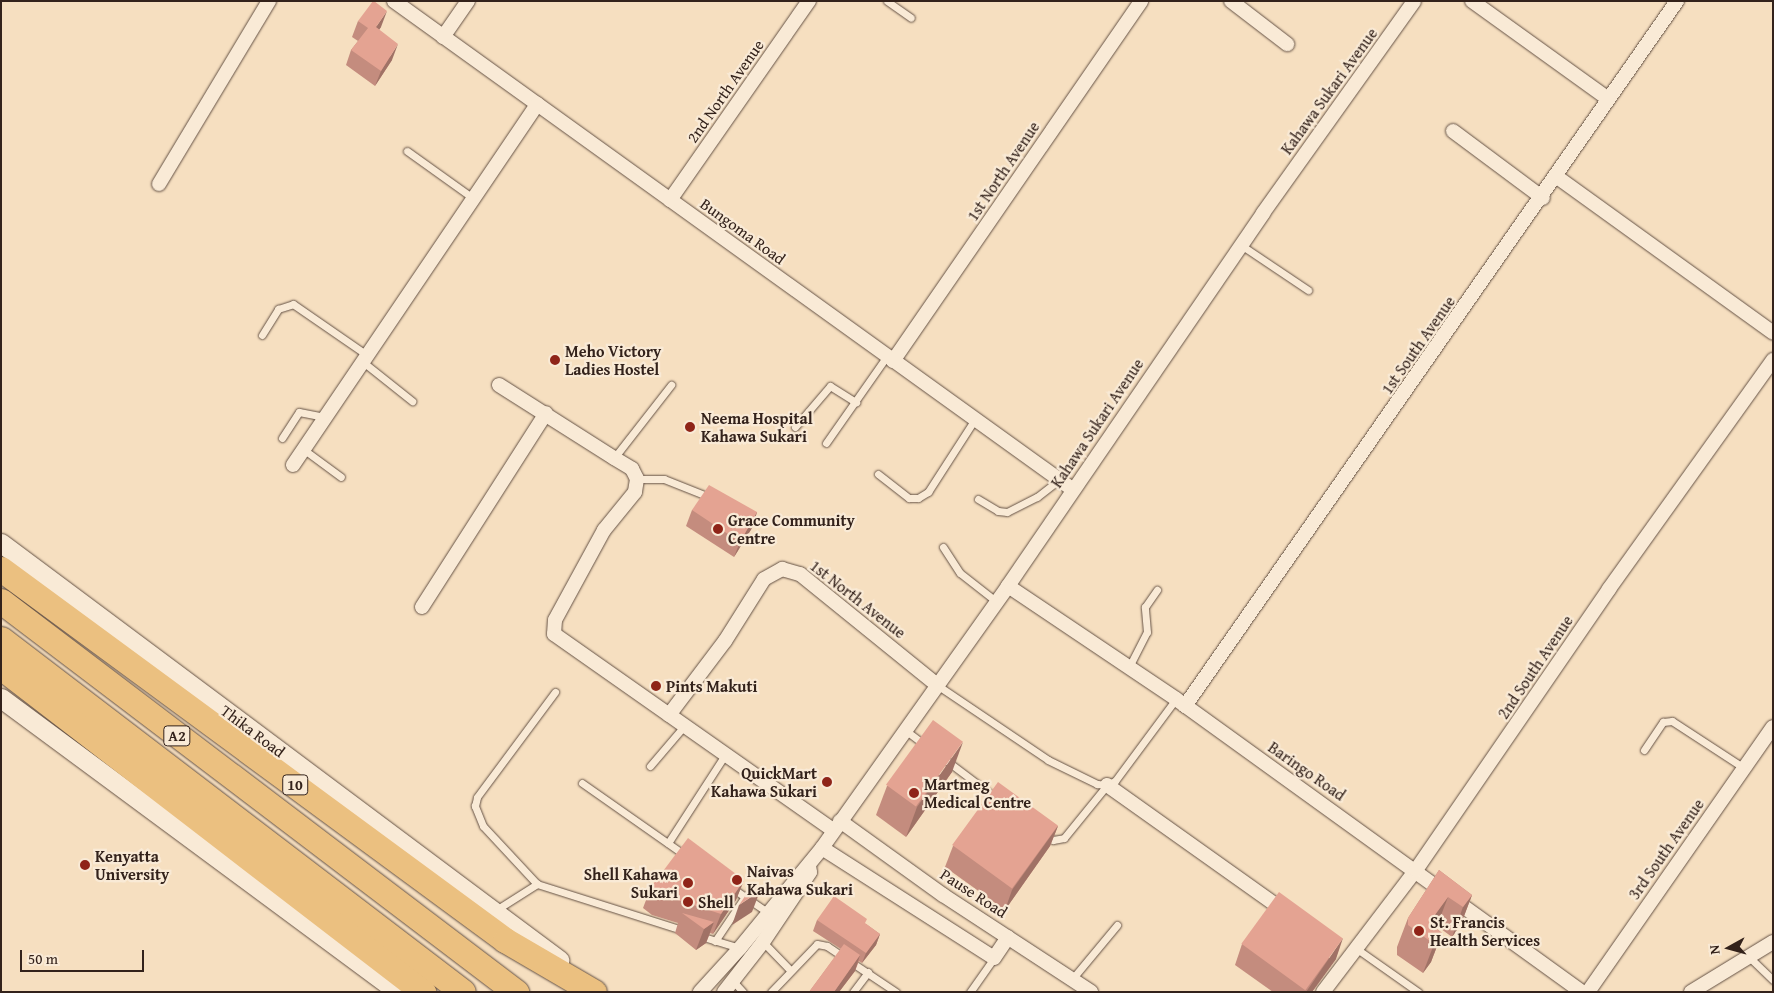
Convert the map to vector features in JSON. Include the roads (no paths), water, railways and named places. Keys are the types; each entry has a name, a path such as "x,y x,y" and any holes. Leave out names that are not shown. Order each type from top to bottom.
{"highway":[{"name":"10","path":"1,569 505,940 594,992"},
{"name":"A2","path":"1,601 354,871 516,992"},
{"name":"A2","path":"1,639 335,897 463,992"},
{"path":"1,667 423,992"}],"main road":[{"name":"Thika Road","path":"1,543 601,992"},
{"path":"1,698 398,992"}],"street":[{"path":"159,184 269,1"},
{"name":"Bungoma Road","path":"394,1 1072,489"},
{"path":"443,37 468,1"},
{"name":"2nd North Avenue","path":"670,200 809,1"},
{"name":"1st North Avenue","path":"890,359 1142,1"},
{"path":"1231,1 1287,44"},
{"name":"Kahawa Sukari Avenue","path":"700,992 740,948 802,869 809,865 822,848 997,602 1072,489 1240,245 1414,1"},
{"path":"1472,1 1607,98"},
{"name":"1st South Avenue","path":"1181,703 1557,177 1607,98 1677,1"},
{"path":"293,464 537,104"},
{"path":"1453,131 1542,198"},
{"path":"1557,177 1773,333"},
{"name":"2nd South Avenue","path":"1324,992 1416,870 1609,589 1773,360"},
{"path":"499,385 546,413 632,470 637,479"},
{"path":"422,607 546,413"},
{"name":"Pause Road","path":"637,479 635,492 604,530 555,620 554,634 725,756 1073,978 1091,992"},
{"name":"1st North Avenue","path":"669,715 720,648 764,579 782,569 800,574 937,685"},
{"name":"Baringo Road","path":"1008,586 1181,703 1416,870 1582,992"},
{"name":"3rd South Avenue","path":"1588,992 1773,727"},
{"path":"1107,785 1301,923"},
{"path":"822,848 994,958 1008,937"},
{"name":"Kahawa Sukari Avenue","path":"724,992 763,942 810,872 809,865"},
{"path":"1691,992 1773,942"},
{"path":"1334,946 1353,953"}],"lane":[{"path":"887,1 911,18"},
{"path":"407,151 474,198"},
{"path":"1240,245 1308,290"},
{"path":"262,335 278,309 284,305 293,304 365,358 412,401"},
{"path":"826,442 890,359"},
{"path":"614,458 671,385"},
{"path":"795,427 830,386 856,402"},
{"path":"282,438 299,412 325,417"},
{"path":"878,474 909,498 918,498 928,492 975,419"},
{"path":"303,450 341,477"},
{"path":"637,479 664,479 707,496"},
{"path":"978,499 1006,512 1037,497 1059,480"},
{"path":"944,547 960,573 997,602"},
{"path":"1129,667 1147,632 1145,606 1157,590"},
{"path":"937,685 1048,760 1097,784 1107,785"},
{"path":"555,692 477,797 475,806 483,826 537,884 740,948"},
{"path":"1038,829 1054,840 1064,838 1107,785 1116,781 1181,703"},
{"path":"1644,750 1663,722 1672,721 1744,768"},
{"path":"650,766 684,726"},
{"path":"905,730 1006,805"},
{"path":"668,843 725,756"},
{"path":"582,783 691,859"},
{"path":"722,881 767,912"},
{"path":"493,911 537,884"},
{"path":"715,941 745,897"},
{"path":"1073,978 1117,925"},
{"path":"763,942 790,970"},
{"path":"771,992 790,970 817,944 827,946 896,992"},
{"path":"1353,953 1418,992"},
{"path":"1749,957 1773,980"},
{"path":"970,992 994,958"},
{"path":"853,992 868,972"},
{"path":"733,980 744,992"}],"place":[{"name":"Meho Victory Ladies Hostel","path":"555,360"},
{"name":"Neema Hospital Kahawa Sukari","path":"690,427"},
{"name":"Grace Community Centre","path":"718,529"},
{"name":"Pints Makuti","path":"656,686"},
{"name":"QuickMart Kahawa Sukari","path":"827,782"},
{"name":"Martmeg Medical Centre","path":"914,793"},
{"name":"Kenyatta University","path":"85,865"},
{"name":"Naivas Kahawa Sukari","path":"737,880"},
{"name":"Shell Kahawa Sukari","path":"688,883"},
{"name":"Shell","path":"688,902"},
{"name":"St. Francis Health Services","path":"1419,931"}]}
